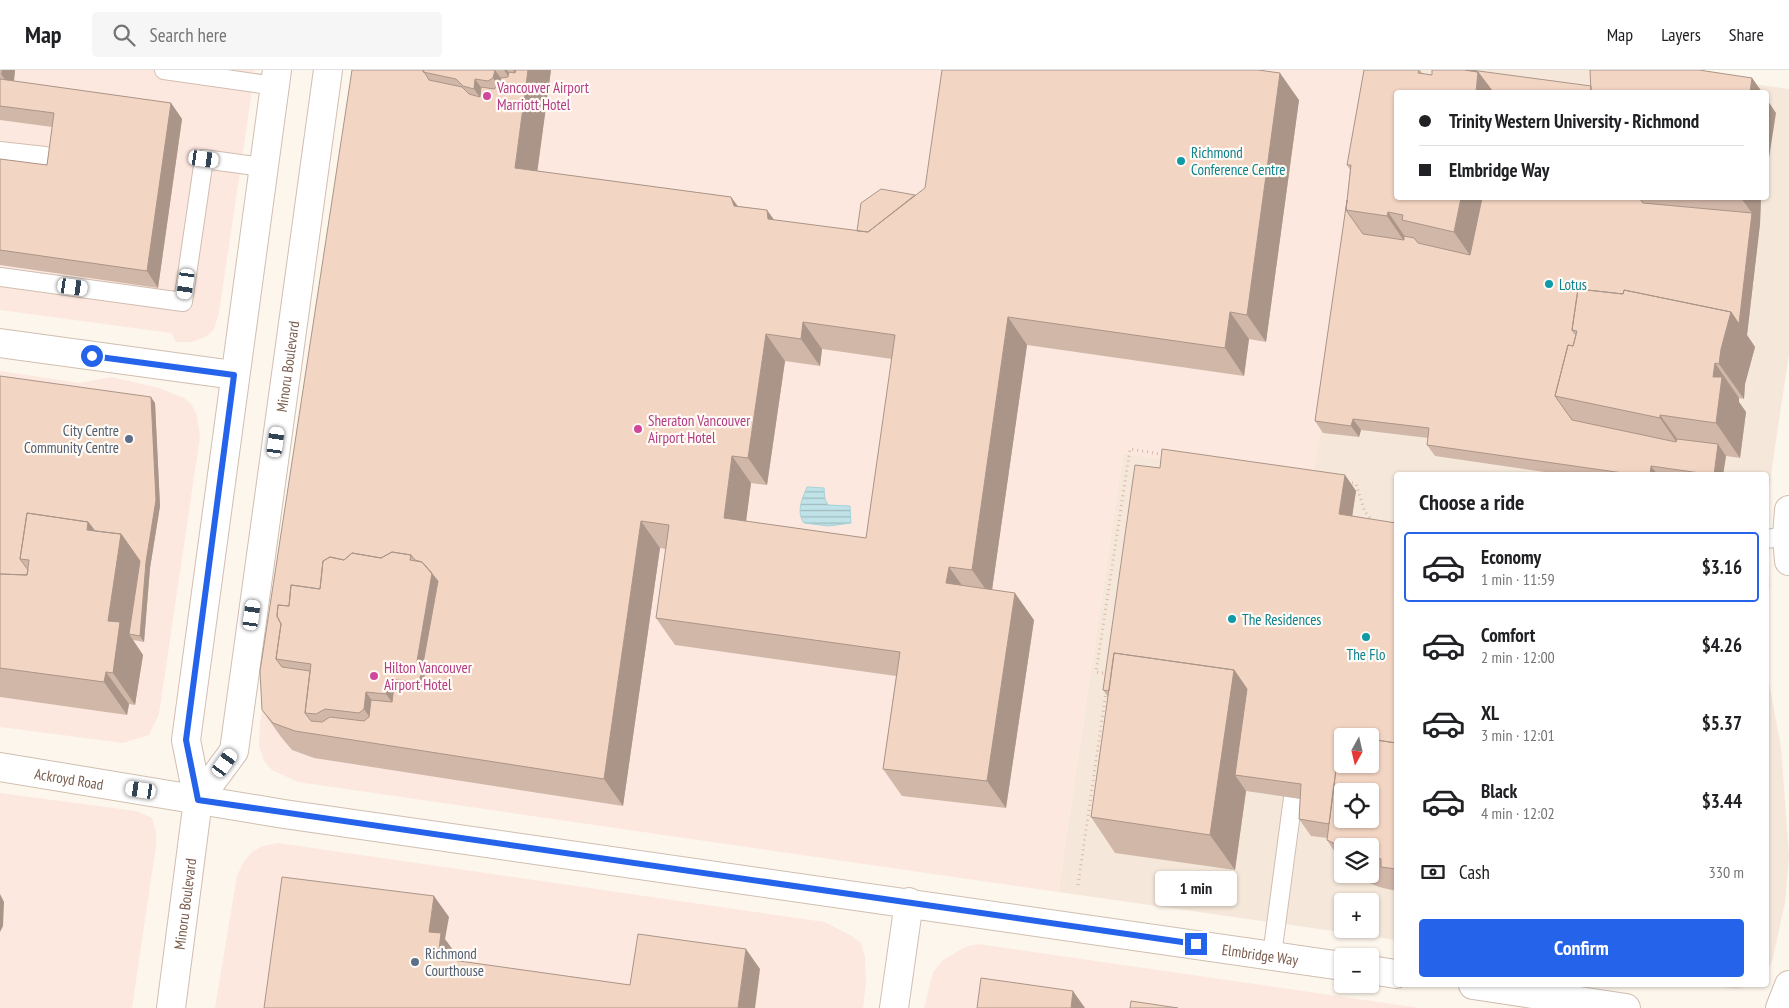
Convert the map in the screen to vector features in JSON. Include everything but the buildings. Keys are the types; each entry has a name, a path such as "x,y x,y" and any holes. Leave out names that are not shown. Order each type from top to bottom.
{"street":[{"name":"Minoru Boulevard","path":"198,800 234,750 328,70"},
{"name":"Minoru Boulevard","path":"171,1008 198,800 186,740 234,375 276,78"},
{"path":"0,343 234,375"},
{"name":"Ackroyd Road","path":"0,767 198,800"},
{"name":"Elmbridge Way","path":"198,800 1334,965"},
{"path":"894,1008 909,902"},
{"path":"1379,971 1394,974"},
{"path":"1780,1008 1789,985"},
{"path":"1485,987 1626,1008"}],"lane":[{"path":"164,70 276,78"},
{"path":"0,150 45,156"},
{"path":"0,277 183,302 204,159 263,167"},
{"path":"1272,955 1293,798"}],"path":[{"path":"1078,885 1109,674 1096,672 1130,449 1169,455"},
{"path":"1346,482 1356,484 1365,512 1375,523 1382,526"}],"shaded area":[{"path":"0,70 255,70 219,313 214,329 207,336 192,342 176,342 171,333 0,310"},
{"path":"356,70 1371,70 1313,482 1123,454 1058,892 298,782 272,770 264,761 259,746 260,724"},
{"path":"1371,70 1651,70 1789,89 1789,354 1769,488 1769,472 1394,472 1394,940 1379,938 1379,893 1334,893 1334,931 1058,892 1123,454"},
{"path":"0,371 80,383 111,377 159,388 184,398 192,405 197,416 200,437 159,714 149,735 123,743 0,727"},
{"path":"1769,682 1781,747 1789,856 1785,903 1772,962 1769,967"},
{"path":"0,793 136,811 152,818 156,832 156,845 132,1008 0,1008"},
{"path":"278,843 825,922 852,936 861,943 865,957 866,983 863,1008 215,1008 237,876 243,863 253,851 263,846"},
{"path":"978,944 1420,1008 924,1008 933,972 943,960 965,947"},
{"path":"1722,987 1744,987 1737,989"}],"water":[{"path":"807,487 824,488 825,499 828,505 850,506 851,523 829,526 804,523 800,510"}],"place":[{"name":"Vancouver Airport Marriott Hotel","path":"487,96"},
{"name":"Richmond Conference Centre","path":"1181,161"},
{"name":"Lotus","path":"1549,284"},
{"name":"Sheraton Vancouver Airport Hotel","path":"638,429"},
{"name":"City Centre Community Centre","path":"129,439"},
{"name":"The Residences","path":"1232,619"},
{"name":"The Flo","path":"1366,637"},
{"name":"Hilton Vancouver Airport Hotel","path":"374,676"},
{"name":"Richmond Courthouse","path":"415,962"}],"route":[{"path":"92,356 234,375 186,740 198,800 284,814 1196,944"}]}
